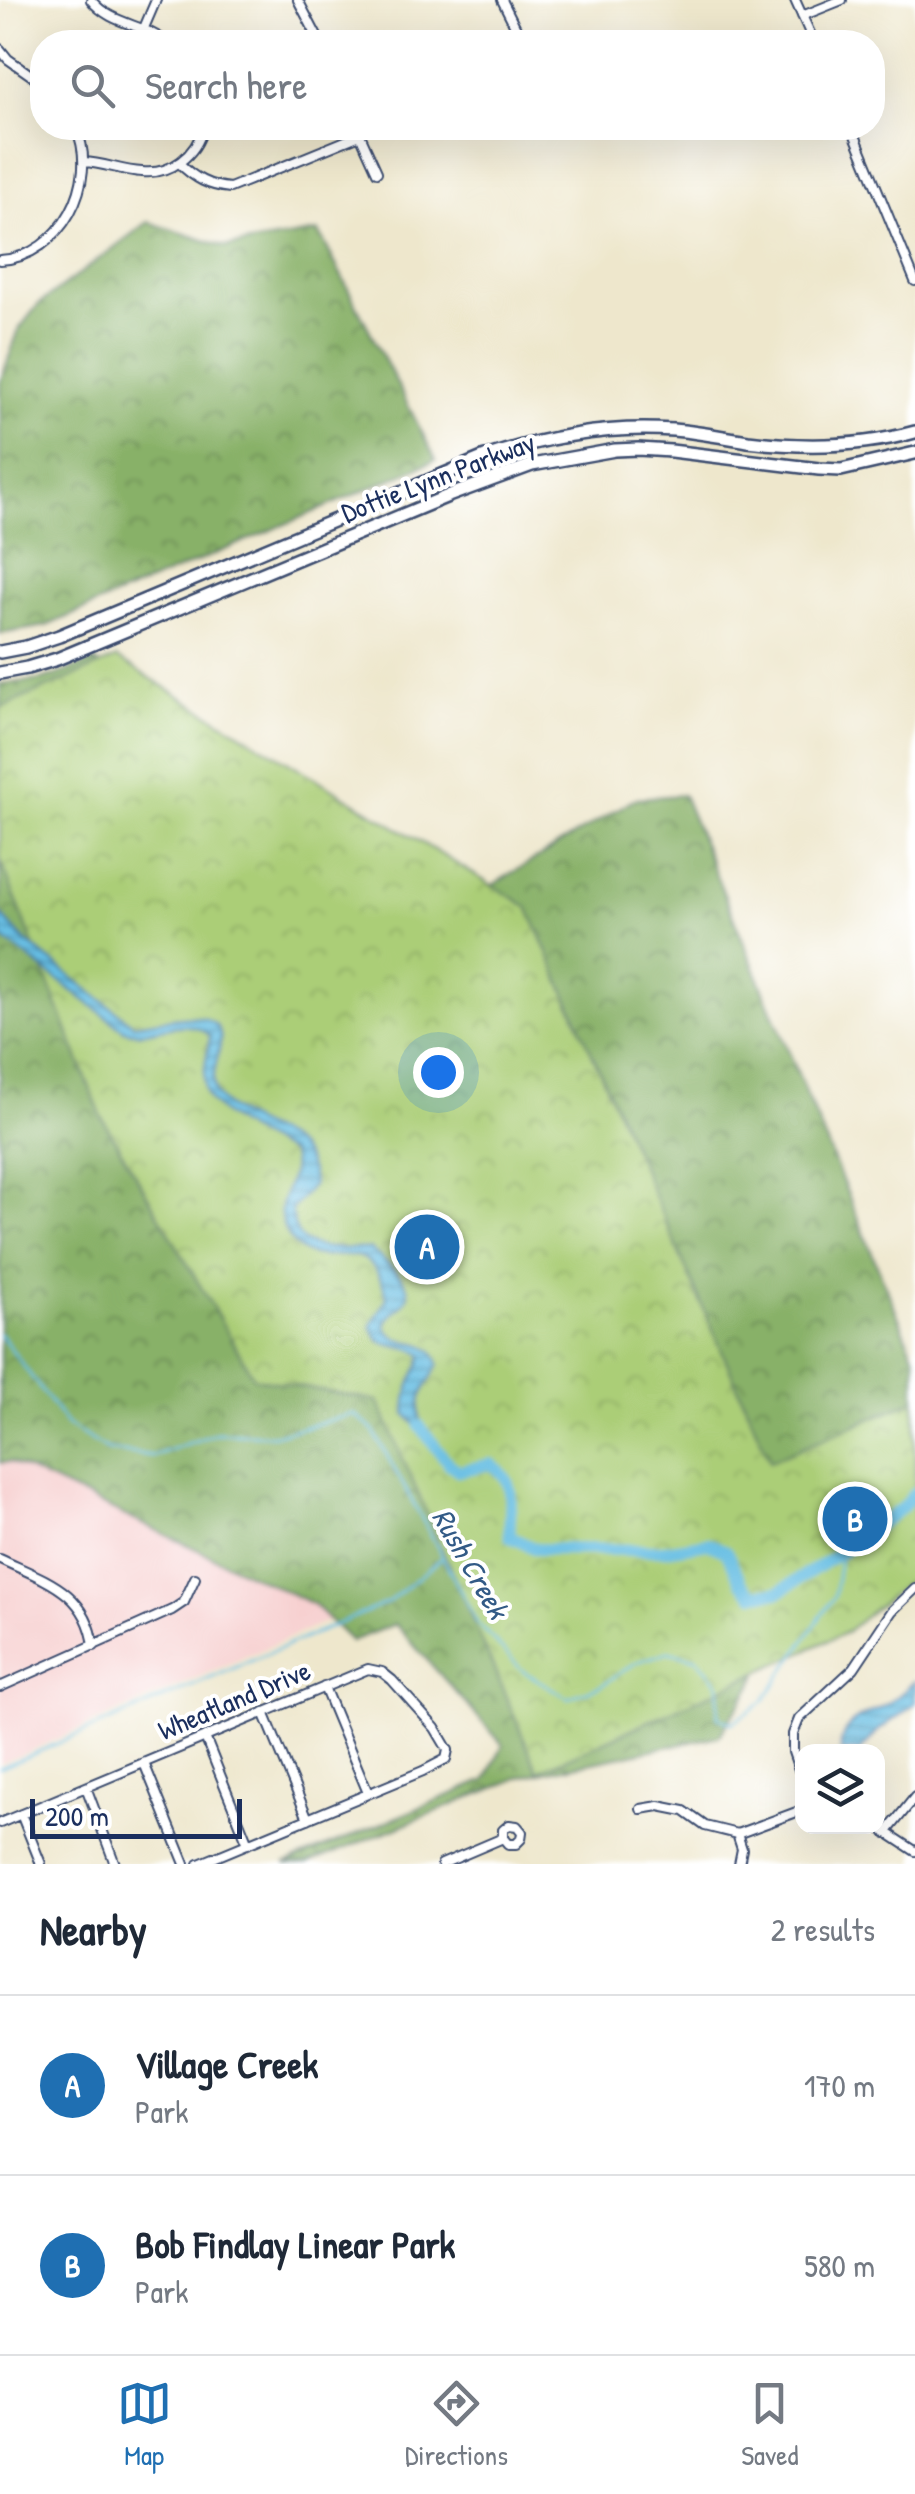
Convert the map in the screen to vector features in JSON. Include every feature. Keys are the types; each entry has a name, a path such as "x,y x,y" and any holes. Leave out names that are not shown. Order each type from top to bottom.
{"main road":[{"name":"Dottie Lynn Parkway","path":"0,652 48,639 462,467 545,439 635,428 818,446 876,442 915,432"},
{"name":"Dottie Lynn Parkway","path":"0,673 57,659 470,487 542,462 615,450 670,451 842,470 915,453"},
{"path":"462,467 470,487"},
{"path":"48,639 57,659"}],"street":[{"path":"90,0 110,18 147,30"},
{"path":"144,28 156,0"},
{"path":"298,0 314,30"},
{"path":"502,0 517,30"},
{"path":"795,0 808,30"},
{"path":"802,16 842,0"},
{"path":"0,49 30,75"},
{"path":"0,260 15,260 56,232 76,202 82,184 81,140"},
{"path":"84,162 144,173 162,170 179,163 198,140"},
{"path":"179,163 198,179 230,188 339,140"},
{"path":"363,140 377,172"},
{"path":"857,140 915,281"},
{"path":"0,1559 69,1594 88,1620 94,1646"},
{"path":"0,1688 172,1610 184,1602 195,1578"},
{"path":"795,1758 793,1734 799,1720 854,1668 892,1611 915,1588"},
{"name":"Wheatland Drive","path":"0,1823 368,1669 382,1672 435,1728 448,1750 446,1759 368,1794"},
{"path":"199,1864 368,1794 324,1687"},
{"path":"264,1712 308,1818"},
{"path":"205,1736 248,1844"},
{"path":"144,1762 185,1864"},
{"path":"86,1788 116,1864"},
{"path":"915,1797 886,1833 915,1851"},
{"path":"641,1809 659,1806 684,1811 705,1826 737,1834 795,1813"},
{"path":"20,1814 41,1864"},
{"path":"737,1834 742,1850 739,1864"},
{"path":"442,1864 503,1838"}],"shaded area":[{"path":"11,1462 313,1604 330,1620 0,1764 0,1463"}],"green space":[{"path":"148,222 226,247 319,232 436,460 46,626 0,634 0,382 19,329 38,305"},
{"path":"117,658 528,907 770,1461 915,1400 915,1576 845,1633 538,1771 378,1401 254,1378 101,1116 0,859 0,708"},
{"path":"96,661 176,752 471,898 636,798 683,795 915,1357 915,1528 796,1599 751,1687 719,1736 521,1777 307,1864 285,1864 486,1780 503,1745 395,1624 351,1641 313,1604 11,1462 0,1463 0,684 42,680"}],"water":[{"path":"0,913 23,939 133,1024 193,1017 218,1027 220,1046 214,1079 220,1099 290,1142 309,1166 313,1184 291,1210 298,1235 317,1246 371,1249 407,1286 406,1300 385,1325 397,1338 428,1348 439,1364 420,1400 420,1418 428,1439 406,1414 411,1383 422,1355 381,1341 371,1326 387,1298 379,1275 357,1256 317,1256 304,1252 292,1241 281,1215 292,1174 290,1153 242,1127 210,1101 204,1079 210,1036 189,1026 146,1032 124,1030 5,940 0,934"},
{"path":"915,1681 915,1704 866,1744 841,1744 853,1722 891,1702"}],"waterway":[{"name":"Rush Creek","path":"0,1334 67,1425 108,1450 153,1456 217,1433 274,1435 354,1414 373,1430 477,1623 523,1671 568,1698 602,1685 637,1662 668,1652 697,1658 719,1684 718,1717 732,1723 764,1701 834,1597 841,1552"},
{"path":"420,1426 448,1463 459,1471 491,1464 500,1471 511,1497 510,1537 536,1549 665,1550 708,1543 726,1551 742,1583 753,1594 779,1592 903,1507 915,1492"},
{"path":"0,1768 387,1603 443,1557"}],"place":[{"name":"Village Creek","path":"427,1247"},
{"name":"Bob Findlay Linear Park","path":"855,1519"}]}
